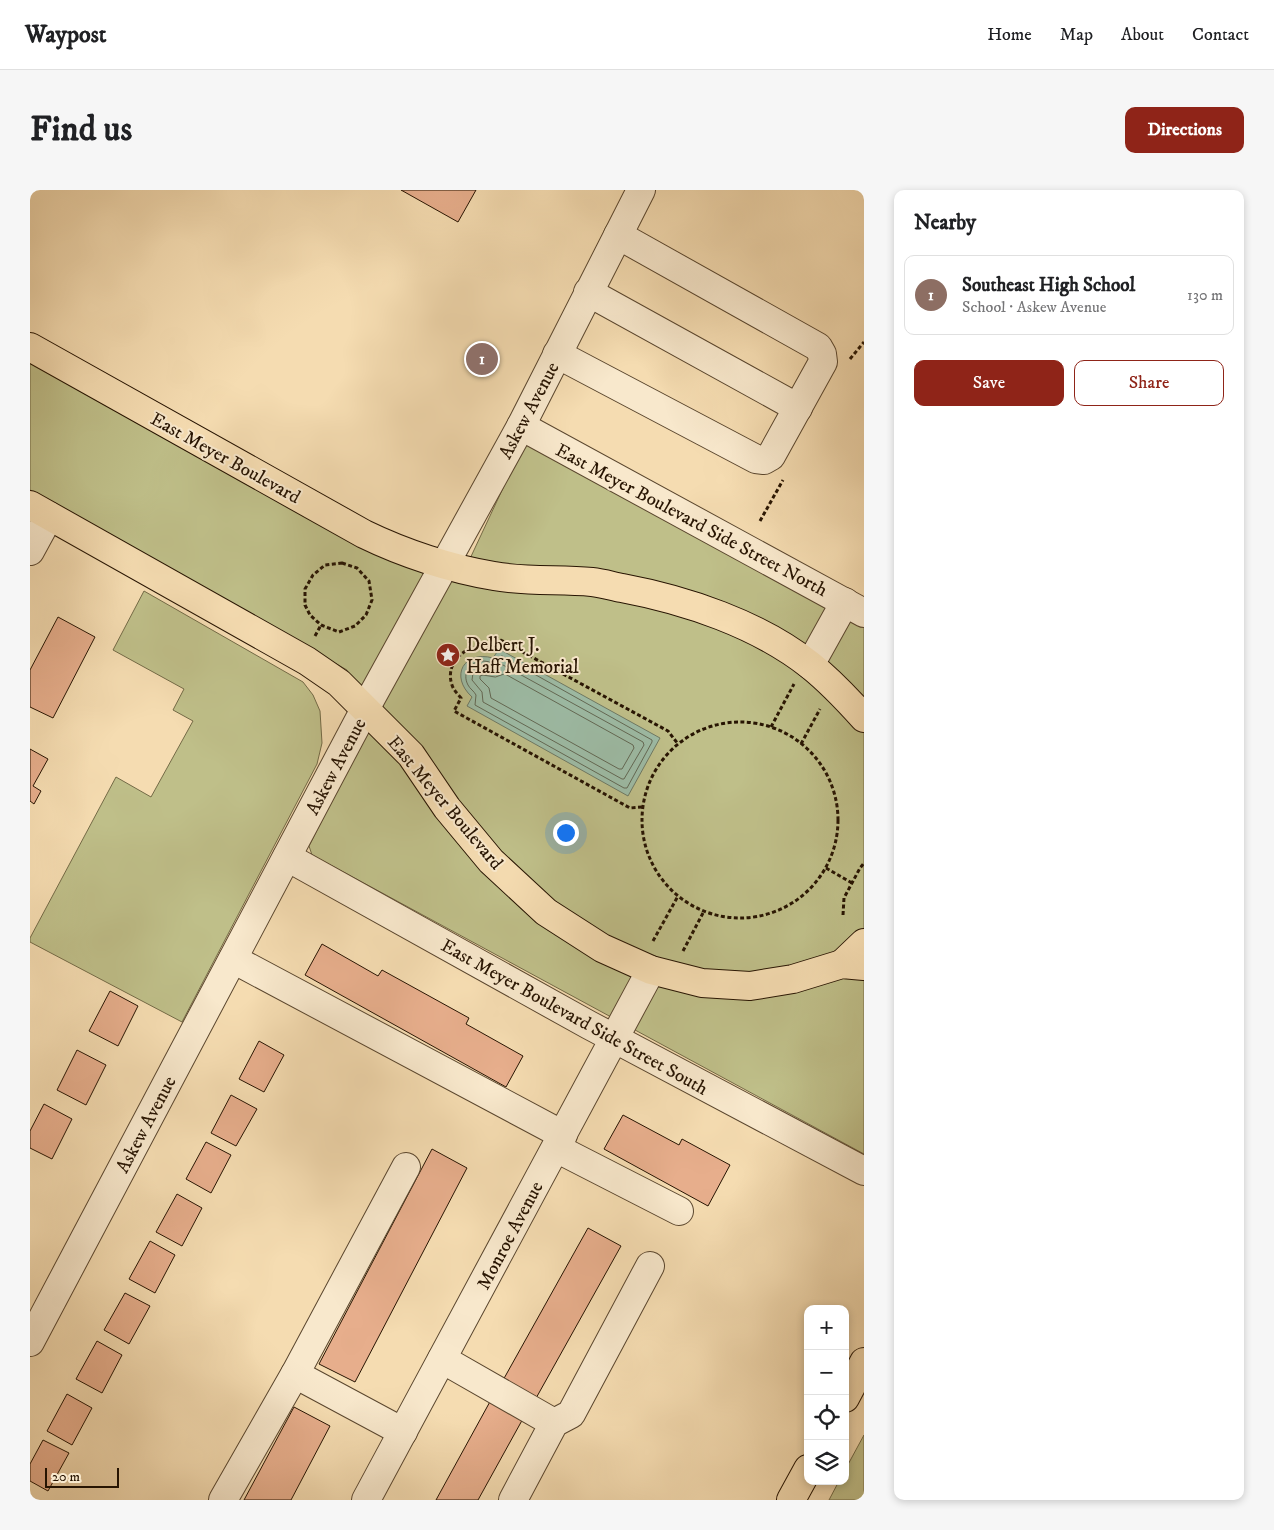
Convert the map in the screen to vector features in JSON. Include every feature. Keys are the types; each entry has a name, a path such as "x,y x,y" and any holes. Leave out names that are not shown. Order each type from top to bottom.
{"main road":[{"name":"East Meyer Boulevard","path":"30,347 364,534 406,552 494,576 529,580 593,582 654,594 710,612 763,635 803,673 845,696 864,718"},
{"name":"East Meyer Boulevard","path":"39,510 307,661 339,683 411,754 447,808 490,861 546,912 602,948 652,970 702,983 750,986 853,965"},
{"path":"853,965 864,943"},
{"path":"847,1395 864,1362"},
{"path":"791,1500 804,1476"}],"street":[{"name":"Askew Avenue","path":"30,1342 365,709 521,426 641,190"},
{"path":"558,354 756,459 764,460 771,456 823,362 822,354 818,347 618,235"},
{"path":"588,292 798,408"},
{"name":"East Meyer Boulevard Side Street North","path":"521,426 855,608"},
{"path":"30,551 39,510"},
{"path":"803,673 855,608"},
{"name":"East Meyer Boulevard Side Street South","path":"287,857 615,1039 864,1171"},
{"path":"233,959 560,1141 679,1211"},
{"name":"Monroe Avenue","path":"366,1500 652,970"},
{"path":"224,1500 295,1374 406,1167"},
{"path":"513,1500 554,1423 570,1414 650,1266"},
{"path":"442,1360 554,1423"},
{"path":"295,1374 403,1432"}],"path":[{"path":"342,563 357,568 369,581 372,600 366,615 355,626 339,632 321,625 310,615 305,605 305,589 313,575 325,564 342,563"},
{"path":"642,807 630,808 454,712 461,698 451,684 454,662 466,650 482,646 489,648 495,637 668,731 678,744"},
{"path":"771,728 803,673"},
{"path":"801,744 823,704"},
{"path":"747,722 771,728 787,734 801,744 820,764 833,789 838,815 835,843 826,868 812,887 794,902 773,913 750,918 727,917 704,911 678,896 661,878 649,856 642,832 642,807 649,783 661,762 678,744 699,731 722,723 747,722"},
{"path":"843,915 844,898 864,863"},
{"path":"826,868 852,883"},
{"path":"653,941 678,896"},
{"path":"683,951 704,911"}],"green space":[{"path":"30,361 460,580 526,439 864,625 864,1154 312,855 309,846 361,742 347,670 30,490"},
{"path":"144,591 303,682 313,695 320,711 322,743 317,764 182,1022 30,942 30,938 116,777 151,797 193,721 173,710 184,689 113,650"},
{"path":"864,1435 864,1500 829,1500 837,1485 849,1485 849,1463"}],"water":[{"path":"499,649 660,738 628,796 467,706 472,697 465,689 462,681 461,673 463,667 474,658 493,658"}],"building":[{"path":"401,190 476,190 458,222"},
{"path":"58,617 95,637 53,718 30,707 30,670"},
{"path":"30,749 48,759 33,786 41,791 34,804 30,801"},
{"path":"322,944 378,976 382,970 469,1018 466,1024 523,1056 506,1087 305,975"},
{"path":"110,991 138,1006 118,1046 89,1031"},
{"path":"259,1041 284,1055 264,1092 239,1079"},
{"path":"77,1050 106,1065 86,1105 57,1090"},
{"path":"231,1095 257,1109 236,1146 211,1133"},
{"path":"44,1104 72,1119 52,1159 30,1148 30,1131"},
{"path":"623,1115 679,1145 682,1139 730,1165 708,1206 604,1149"},
{"path":"206,1142 231,1155 211,1193 186,1179"},
{"path":"432,1149 467,1168 355,1382 319,1364"},
{"path":"177,1194 202,1208 182,1246 156,1232"},
{"path":"588,1228 621,1246 535,1400 502,1382"},
{"path":"150,1241 175,1255 155,1293 129,1279"},
{"path":"125,1293 150,1306 129,1344 104,1330"},
{"path":"97,1341 122,1355 102,1393 76,1379"},
{"path":"67,1394 92,1408 72,1445 47,1431"},
{"path":"492,1398 525,1415 478,1500 436,1500"},
{"path":"294,1407 330,1426 291,1500 244,1500"},
{"path":"43,1440 69,1453 48,1491 30,1481 30,1464"}],"place":[{"name":"Southeast High School","path":"482,359"},
{"name":"Delbert J. Haff Memorial","path":"448,655"}]}
